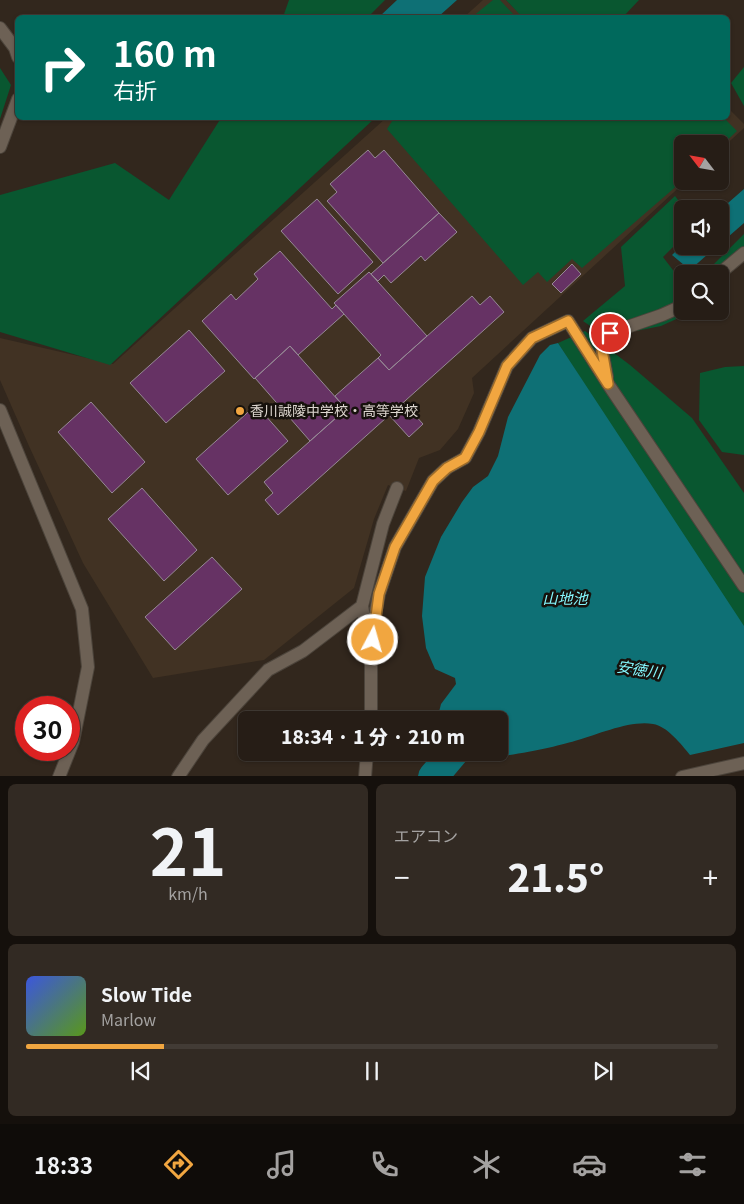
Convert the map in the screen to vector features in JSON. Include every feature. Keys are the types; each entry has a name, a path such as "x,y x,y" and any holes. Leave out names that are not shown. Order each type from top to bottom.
{"street":[{"path":"0,28 15,48"},
{"path":"0,147 15,107"},
{"path":"729,265 744,252"},
{"path":"608,384 602,350 603,340 610,333 674,310"},
{"path":"371,711 371,659 374,621 379,594 395,547 433,481 447,468 465,458 479,432 507,366 532,338 568,321 608,384 744,586"},
{"path":"0,410 82,609 88,667 73,742 59,776"},
{"path":"371,659 362,606 383,524 397,488"},
{"path":"178,776 203,740 268,670 303,651 362,606"},
{"path":"365,776 367,761"},
{"path":"682,776 744,763"}],"shaded area":[{"path":"483,0 506,0 521,15 466,15"},
{"name":"香川誠陵中学校・高等学校","path":"730,110 744,124 744,128 729,142 729,135 674,135 674,190 676,190 472,378 474,393 458,429 440,450 419,458 406,491 388,485 374,519 354,588 264,660 153,678 83,563 29,446 0,380 0,338 113,364 384,120 730,120"}],"green space":[{"path":"289,0 385,0 370,15 284,15"},
{"path":"493,0 500,0 514,15 474,15"},
{"path":"506,0 639,0 625,15 520,15"},
{"path":"744,67 744,106 731,83"},
{"path":"0,68 11,85 0,119"},
{"path":"220,120 373,120 110,365 0,332 0,195 115,163 169,200"},
{"path":"393,120 726,120 737,131 729,139 729,135 674,135 674,188 582,268 572,259 547,282 538,272 523,285 387,129"},
{"path":"675,196 678,200 674,200 674,246 663,257 674,271 674,320 661,326 636,331 599,332 583,321 625,286 621,247"},
{"path":"744,234 744,249 728,265 713,265 723,255 729,255 729,249"},
{"path":"585,331 630,365 692,418 744,493 744,635 558,343"},
{"path":"744,366 744,455 722,452 699,420 700,373 725,367"}],"water":[{"path":"397,0 457,0 440,15 381,15"},
{"path":"744,189 744,223 729,236 729,202"},
{"path":"674,253 674,255 707,255 696,265 684,265 672,255"},
{"name":"山地池","path":"558,343 744,626 744,743 690,755 663,728 658,725 644,723 615,728 566,743 508,755 508,711 439,711 441,704 456,684 455,678 435,669 426,648 422,616 425,577 441,537 462,502 473,487 488,476 498,456 508,417 540,355 550,345"}],"building":[{"path":"368,150 375,158 384,150 439,213 383,263 327,201 337,192 330,184"},
{"path":"317,199 373,262 338,294 281,231"},
{"path":"439,213 457,232 425,261 421,256 391,283 384,275 378,281 371,274"},
{"path":"280,251 332,309 336,305 344,314 298,355 290,346 254,379 202,321 231,294 236,300 258,279 254,274"},
{"path":"572,264 581,274 561,293 552,284"},
{"path":"369,272 427,336 389,370 378,358 381,355 334,303"},
{"path":"472,296 480,305 490,296 504,312 278,515 265,500 273,493 264,482 346,409 335,396 378,358 389,370"},
{"path":"189,330 225,371 166,423 130,383"},
{"path":"290,346 346,409 310,441 255,378"},
{"path":"91,402 145,462 112,493 58,432"},
{"path":"403,402 423,424 409,437 389,415"},
{"path":"256,405 288,441 228,495 196,459"},
{"path":"142,488 197,550 164,581 108,519"},
{"path":"212,557 242,589 175,650 145,617"}],"waterway":[{"name":"安徳川","path":"434,776 446,761"}],"place":[{"name":"香川誠陵中学校・高等学校","path":"240,411"}],"route":[{"path":"373,640 379,594 395,547 433,481 447,468 465,458 479,432 507,366 532,338 568,321 608,384 602,350 603,340 610,333"}]}
